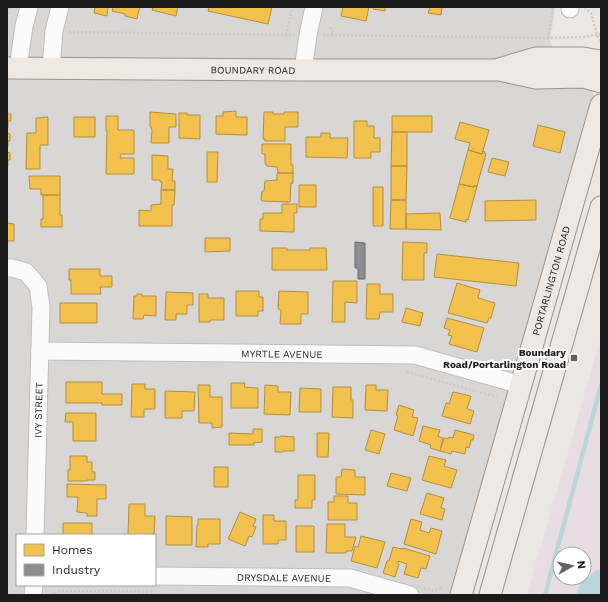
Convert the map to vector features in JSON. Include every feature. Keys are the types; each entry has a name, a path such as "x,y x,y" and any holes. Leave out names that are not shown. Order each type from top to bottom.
{"main road":[{"name":"BOUNDARY ROAD","path":"499,70 536,58 583,58 601,60"},
{"name":"BOUNDARY ROAD","path":"12,68 499,70 536,78 583,77 601,82"},
{"name":"PORTARLINGTON ROAD","path":"461,595 601,105"},
{"path":"490,595 601,207"}],"street":[{"path":"12,68 29,7"},
{"path":"51,68 54,31 60,7"},
{"path":"303,70 314,7"},
{"name":"IVY STREET","path":"7,268 26,272 38,286 40,307 40,351 35,534"},
{"name":"MYRTLE AVENUE","path":"40,351 415,355 521,385"},
{"name":"DRYSDALE AVENUE","path":"156,576 350,578 410,595"}],"path":[{"path":"7,18 10,7"},
{"path":"286,35 293,7"},
{"path":"548,38 570,8 591,13 601,41"},
{"path":"331,27 333,35"},
{"path":"62,32 297,35"},
{"path":"320,35 548,38 599,35"},
{"path":"406,372 497,397"}],"shaded area":[{"path":"7,7 555,7 550,43 594,94 452,595 7,595"},
{"path":"601,337 601,595 527,595"}],"water":[{"path":"597,570 601,571 601,595 576,595 580,586 592,586 592,574"}],"building: Homes":[{"path":"92,7 108,7 107,16 94,13 95,8"},
{"path":"113,7 140,8 137,19 112,11"},
{"path":"153,7 178,7 176,16 152,10"},
{"path":"209,7 272,7 268,24 208,11"},
{"path":"343,7 369,7 366,21 341,16"},
{"path":"374,7 385,7 385,11 373,9"},
{"path":"430,7 442,7 441,15 428,13"},
{"path":"236,111 236,117 247,117 247,135 216,134 216,116 223,116 223,112"},
{"path":"150,112 176,114 176,127 169,127 169,143 151,143 152,130 150,127"},
{"path":"264,112 284,114 284,112 298,112 298,127 285,127 285,141 265,141 265,139 263,139"},
{"path":"179,113 187,113 187,115 200,115 200,139 179,138"},
{"path":"7,114 11,114 11,121 8,121 8,128 7,128"},
{"path":"106,116 118,116 118,130 134,130 134,154 121,154 120,158 134,158 134,174 106,174"},
{"path":"392,116 432,116 432,132 392,132"},
{"path":"48,117 48,145 40,145 40,169 26,169 27,133 36,133 36,118"},
{"path":"74,117 95,117 95,137 74,137"},
{"path":"354,121 367,121 367,126 374,126 374,138 380,138 380,152 371,152 371,158 354,158"},
{"path":"460,122 489,130 482,154 468,150 470,143 455,139"},
{"path":"538,125 565,132 560,153 533,146"},
{"path":"392,132 407,132 407,166 391,166"},
{"path":"7,133 10,134 8,147 7,147"},
{"path":"321,133 330,133 330,138 348,138 347,158 306,157 306,137 321,137"},
{"path":"262,144 291,144 291,165 293,165 293,173 278,173 277,167 267,166 265,164 265,154 262,154"},
{"path":"468,150 482,154 483,151 486,154 477,186 474,187 459,184"},
{"path":"7,152 10,153 8,166 7,166"},
{"path":"207,152 218,152 217,182 207,182"},
{"path":"152,155 168,156 168,169 173,169 172,181 175,181 175,190 161,190 162,182 160,182 160,180 152,180"},
{"path":"492,158 509,162 505,176 488,172"},
{"path":"391,166 407,166 406,200 391,200"},
{"path":"277,173 293,173 290,202 261,200 265,181 277,180"},
{"path":"29,176 60,176 60,195 41,195 41,189 30,189"},
{"path":"459,184 474,187 477,186 468,220 466,219 466,222 450,218"},
{"path":"299,185 316,185 316,207 299,207"},
{"path":"373,187 383,187 383,226 373,226"},
{"path":"161,190 175,190 174,205 172,205 172,226 139,226 139,210 151,211 151,205 161,204"},
{"path":"43,195 60,195 60,215 62,215 62,227 41,227 41,219 43,219"},
{"path":"391,200 406,200 406,229 390,229"},
{"path":"536,200 536,220 485,221 485,201"},
{"path":"282,204 297,204 297,213 294,213 294,232 260,231 260,219 263,219 263,213 282,213"},
{"path":"440,213 441,230 406,229 406,214"},
{"path":"7,223 14,224 14,241 7,241"},
{"path":"205,238 230,238 230,251 205,252"},
{"path":"403,242 427,243 427,253 424,253 424,280 402,280"},
{"path":"272,248 287,248 287,250 310,250 310,248 326,248 327,270 272,270"},
{"path":"437,254 519,263 516,286 434,277"},
{"path":"69,269 100,269 100,276 112,276 112,287 100,287 101,294 71,294"},
{"path":"333,281 357,281 357,303 345,302 345,322 332,322"},
{"path":"457,283 480,290 478,298 495,303 491,318 489,318 487,323 448,313"},
{"path":"367,284 380,284 380,294 393,294 393,312 380,312 379,319 366,319"},
{"path":"236,291 259,291 259,297 263,297 263,311 258,311 258,316 236,316"},
{"path":"279,291 308,292 308,314 301,314 301,324 280,324 281,310 278,309"},
{"path":"166,292 193,293 193,305 187,305 187,314 176,314 176,320 165,320"},
{"path":"137,294 142,294 142,296 156,296 156,316 144,315 143,319 133,319 134,296 137,296"},
{"path":"199,294 208,294 208,298 224,298 224,320 199,322"},
{"path":"60,303 97,303 97,323 60,323"},
{"path":"406,308 423,313 420,326 402,322"},
{"path":"447,318 484,328 477,352 449,344 452,336 448,335 450,330 444,328"},
{"path":"66,382 102,382 102,394 122,394 122,405 102,405 102,403 66,403"},
{"path":"231,383 245,383 244,387 258,388 258,408 231,408"},
{"path":"132,384 145,384 145,389 155,389 155,409 144,409 144,417 131,417"},
{"path":"198,385 210,385 210,397 222,397 222,427 212,428 212,423 199,423"},
{"path":"265,385 278,386 278,392 291,392 290,415 264,414"},
{"path":"366,385 376,385 376,390 388,390 387,411 365,410"},
{"path":"333,387 351,387 353,418 332,417"},
{"path":"300,388 321,389 321,412 299,412"},
{"path":"165,391 195,392 194,411 182,411 182,418 165,418"},
{"path":"453,392 471,396 467,409 474,411 470,424 442,416 446,403 449,404"},
{"path":"399,405 414,410 412,417 418,418 413,436 394,430"},
{"path":"66,413 96,413 96,441 73,441 73,422 65,422"},
{"path":"423,426 440,430 438,436 443,438 440,451 430,448 431,445 419,441"},
{"path":"253,429 262,429 262,442 253,443 254,445 229,445 229,433 253,434"},
{"path":"371,430 385,434 379,454 365,450"},
{"path":"455,430 474,435 469,448 466,447 465,454 452,451 451,454 440,451 444,438 453,438"},
{"path":"317,433 329,433 328,457 317,457"},
{"path":"275,437 294,437 294,451 275,452"},
{"path":"70,456 87,456 87,462 92,462 92,472 95,472 95,480 68,481"},
{"path":"429,456 446,460 444,466 457,470 451,488 422,480"},
{"path":"214,467 228,467 228,487 214,487"},
{"path":"342,469 355,470 355,477 365,477 365,495 336,494 336,477 341,477"},
{"path":"391,473 411,478 407,491 387,486"},
{"path":"298,475 315,475 315,500 312,500 312,508 295,508 295,500 298,500"},
{"path":"67,484 106,485 106,499 97,499 97,516 87,516 87,513 77,512 78,497 67,497"},
{"path":"427,493 444,498 441,508 445,509 442,520 420,514"},
{"path":"334,496 348,496 348,503 357,503 357,520 328,520 328,502 334,502"},
{"path":"129,504 145,504 145,516 155,516 154,534 128,534"},
{"path":"240,512 256,519 253,526 256,527 252,537 249,536 245,546 228,539"},
{"path":"263,515 274,515 274,521 286,521 286,540 278,540 278,544 263,544"},
{"path":"166,516 192,517 192,545 166,545"},
{"path":"198,519 220,519 220,544 208,544 208,547 196,547"},
{"path":"411,519 422,522 420,530 429,533 431,528 442,531 436,554 404,544"},
{"path":"63,523 92,523 92,534 63,534"},
{"path":"327,524 345,524 345,537 356,537 352,551 346,551 346,553 326,553"},
{"path":"296,526 314,526 314,552 296,552"},
{"path":"361,536 385,542 377,568 351,561 355,546 358,547"},
{"path":"393,547 403,548 430,556 426,569 421,568 418,578 404,574 407,564 398,561 399,564 395,577 383,573 387,561 389,561"}],"building: Industry":[{"path":"355,242 365,243 365,279 358,279 358,268 355,268"}],"waterway":[{"path":"545,595 601,385"}],"place":[{"name":"Boundary Road/Portarlington Road","path":"574,358"}]}
